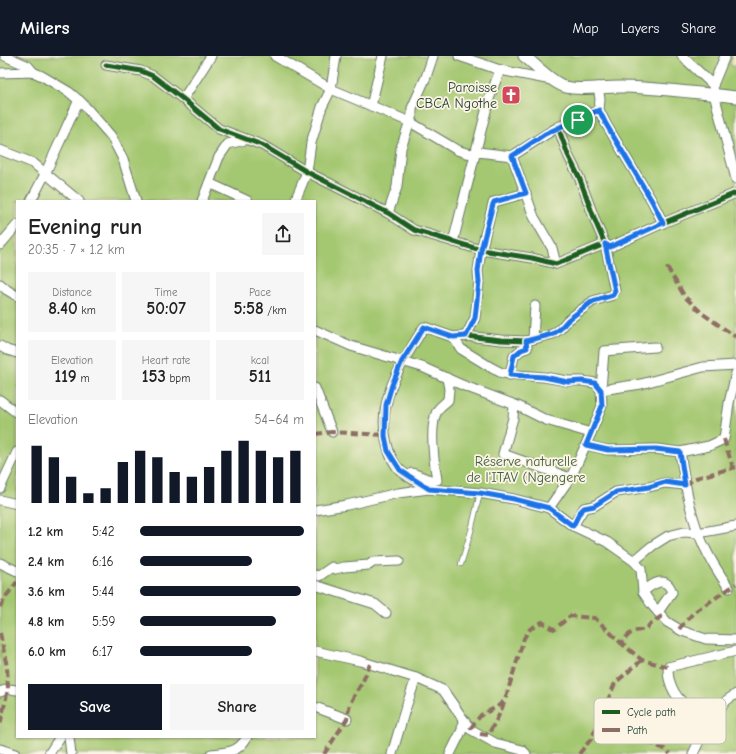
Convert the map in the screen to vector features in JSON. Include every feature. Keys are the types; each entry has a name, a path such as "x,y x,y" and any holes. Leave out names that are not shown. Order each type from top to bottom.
{"street":[{"path":"5,56 28,66 33,72 69,92 79,100 111,136 123,159 136,200"},
{"path":"183,99 212,56"},
{"path":"275,56 331,88 410,122 457,150 466,153 475,154 478,152 512,156 545,134 599,110"},
{"path":"295,200 307,172 310,143 322,107 331,88 336,56"},
{"path":"371,106 383,56"},
{"path":"388,213 397,186 401,148 412,115 412,108 426,77 433,56"},
{"path":"460,56 500,70 553,80"},
{"path":"682,56 714,90 736,179"},
{"path":"714,90 725,56"},
{"path":"531,58 553,80 565,87 714,90 736,97"},
{"path":"106,65 141,71 153,76 219,129 245,140 262,145 307,172 388,213 414,230 481,250 532,258 556,264 605,244"},
{"path":"453,242 488,99 500,70"},
{"path":"0,73 33,72"},
{"path":"598,87 600,99 599,110 652,201 663,223"},
{"path":"32,200 79,100"},
{"path":"429,489 400,470 388,451 385,436 386,405 392,385 402,361 424,327 453,337 466,336 501,340 530,340 553,334 568,320 593,301 613,295 615,291 605,244 558,128"},
{"path":"202,200 219,157 228,144 245,140"},
{"path":"0,150 33,163 78,200"},
{"path":"512,156 534,217 552,248 556,264"},
{"path":"209,183 246,200"},
{"path":"466,336 475,318 479,287 478,271 481,250 494,202 526,193"},
{"path":"605,244 610,247 736,193"},
{"path":"0,245 4,235 16,226"},
{"path":"0,284 16,295"},
{"path":"510,375 514,356 521,350 527,348 530,340 535,306"},
{"path":"316,330 351,346 422,367 462,385 514,404 546,420 591,433"},
{"path":"453,337 461,349 502,373 510,375 544,377 568,382 582,381 595,383 601,390"},
{"path":"0,346 16,353"},
{"path":"549,508 570,478 586,445 602,406 601,390 604,351 655,347"},
{"path":"601,390 642,384 703,367 736,365"},
{"path":"586,445 608,450 656,449 680,452 709,446 724,439 729,402 736,373"},
{"path":"409,476 412,473 433,481 437,480 432,434 433,421 438,409 448,400 449,388 447,378"},
{"path":"316,391 332,432"},
{"path":"0,400 16,412"},
{"path":"514,404 513,418 504,454 570,478"},
{"path":"680,452 685,485 698,533 711,561 729,588"},
{"path":"0,488 16,454"},
{"path":"573,526 580,512 584,508 594,506 616,492 649,487 665,482 685,485"},
{"path":"316,510 347,505 398,493 429,489 480,493 514,499 549,508 573,526 607,542 634,561 641,569 643,592 651,604 667,622 679,629 706,639 736,640"},
{"path":"0,500 16,504"},
{"path":"634,561 652,546 668,536 684,532 698,533 736,526"},
{"path":"316,575 319,576 332,567 335,569 369,565 374,562 400,560"},
{"path":"0,563 16,571"},
{"path":"643,592 654,584 662,582 667,583 672,592 658,612"},
{"path":"316,585 375,604 386,613"},
{"path":"316,651 360,661 416,678 443,690 470,728 495,743 522,750 526,754"},
{"path":"679,698 669,682 668,667 736,651"},
{"path":"392,754 416,678"},
{"path":"0,692 8,689 16,690"},
{"path":"726,701 736,694"},
{"path":"316,707 347,719"},
{"path":"450,754 462,730 463,718"},
{"path":"49,754 59,738"},
{"path":"69,738 71,754"},
{"path":"211,754 238,752 246,738"},
{"path":"693,754 698,744"},
{"path":"0,749 15,754"}],"lane":[{"path":"461,564 480,493"}],"green space":[{"name":"Réserve naturelle de l'ITAV (Ngengere","path":"0,56 732,56 730,65 736,67 736,754 0,754"}],"marked path":[{"path":"667,267 685,297 703,314 736,337"},
{"path":"316,434 332,432 385,435"},
{"path":"724,439 733,468"},
{"path":"685,485 696,478 736,467"},
{"path":"0,607 16,583"},
{"path":"679,629 693,613 736,584"},
{"path":"470,729 481,715 497,707 505,700 524,638 530,629 542,622 555,629 570,616 595,618 621,643"},
{"path":"662,616 651,623 646,629 637,631 627,636 621,643 642,660 668,667"},
{"path":"0,633 7,667 8,689 0,725"},
{"path":"609,698 615,683 642,660"},
{"path":"324,754 347,719 350,703 363,681 370,664"},
{"path":"480,734 488,735 505,701"},
{"path":"579,754 594,733"},
{"path":"652,744 667,750 670,754"}],"cycle path":[{"path":"106,65 141,71 153,76 219,129 262,145 307,172 388,213 414,230 481,250 532,258 556,264 605,244 610,247 736,193"},
{"path":"429,489 404,474 398,468 389,451 384,428 385,412 393,382 424,327 453,337 466,336 526,341 553,334 568,320 593,301 613,295 615,291 605,244 558,127"}],"place":[{"name":"Paroisse CBCA Ngothe","path":"511,95"}],"route":[{"path":"599,110 652,201 663,223 610,247 605,244 615,291 613,295 593,301 568,320 553,334 526,341 527,348 521,350 514,356 512,373 510,375 544,377 568,382 582,381 595,383 601,390 602,406 586,445 608,450 656,449 680,452 685,485 665,482 649,487 616,492 594,506 584,508 580,512 573,526 549,508 514,499 480,493 429,489 400,470 394,462 388,451 385,436 385,418 386,405 402,361 424,327 428,327 453,337 466,336 475,318 481,250 493,204 494,202 526,193 512,156 545,134 578,120 599,110"}]}
